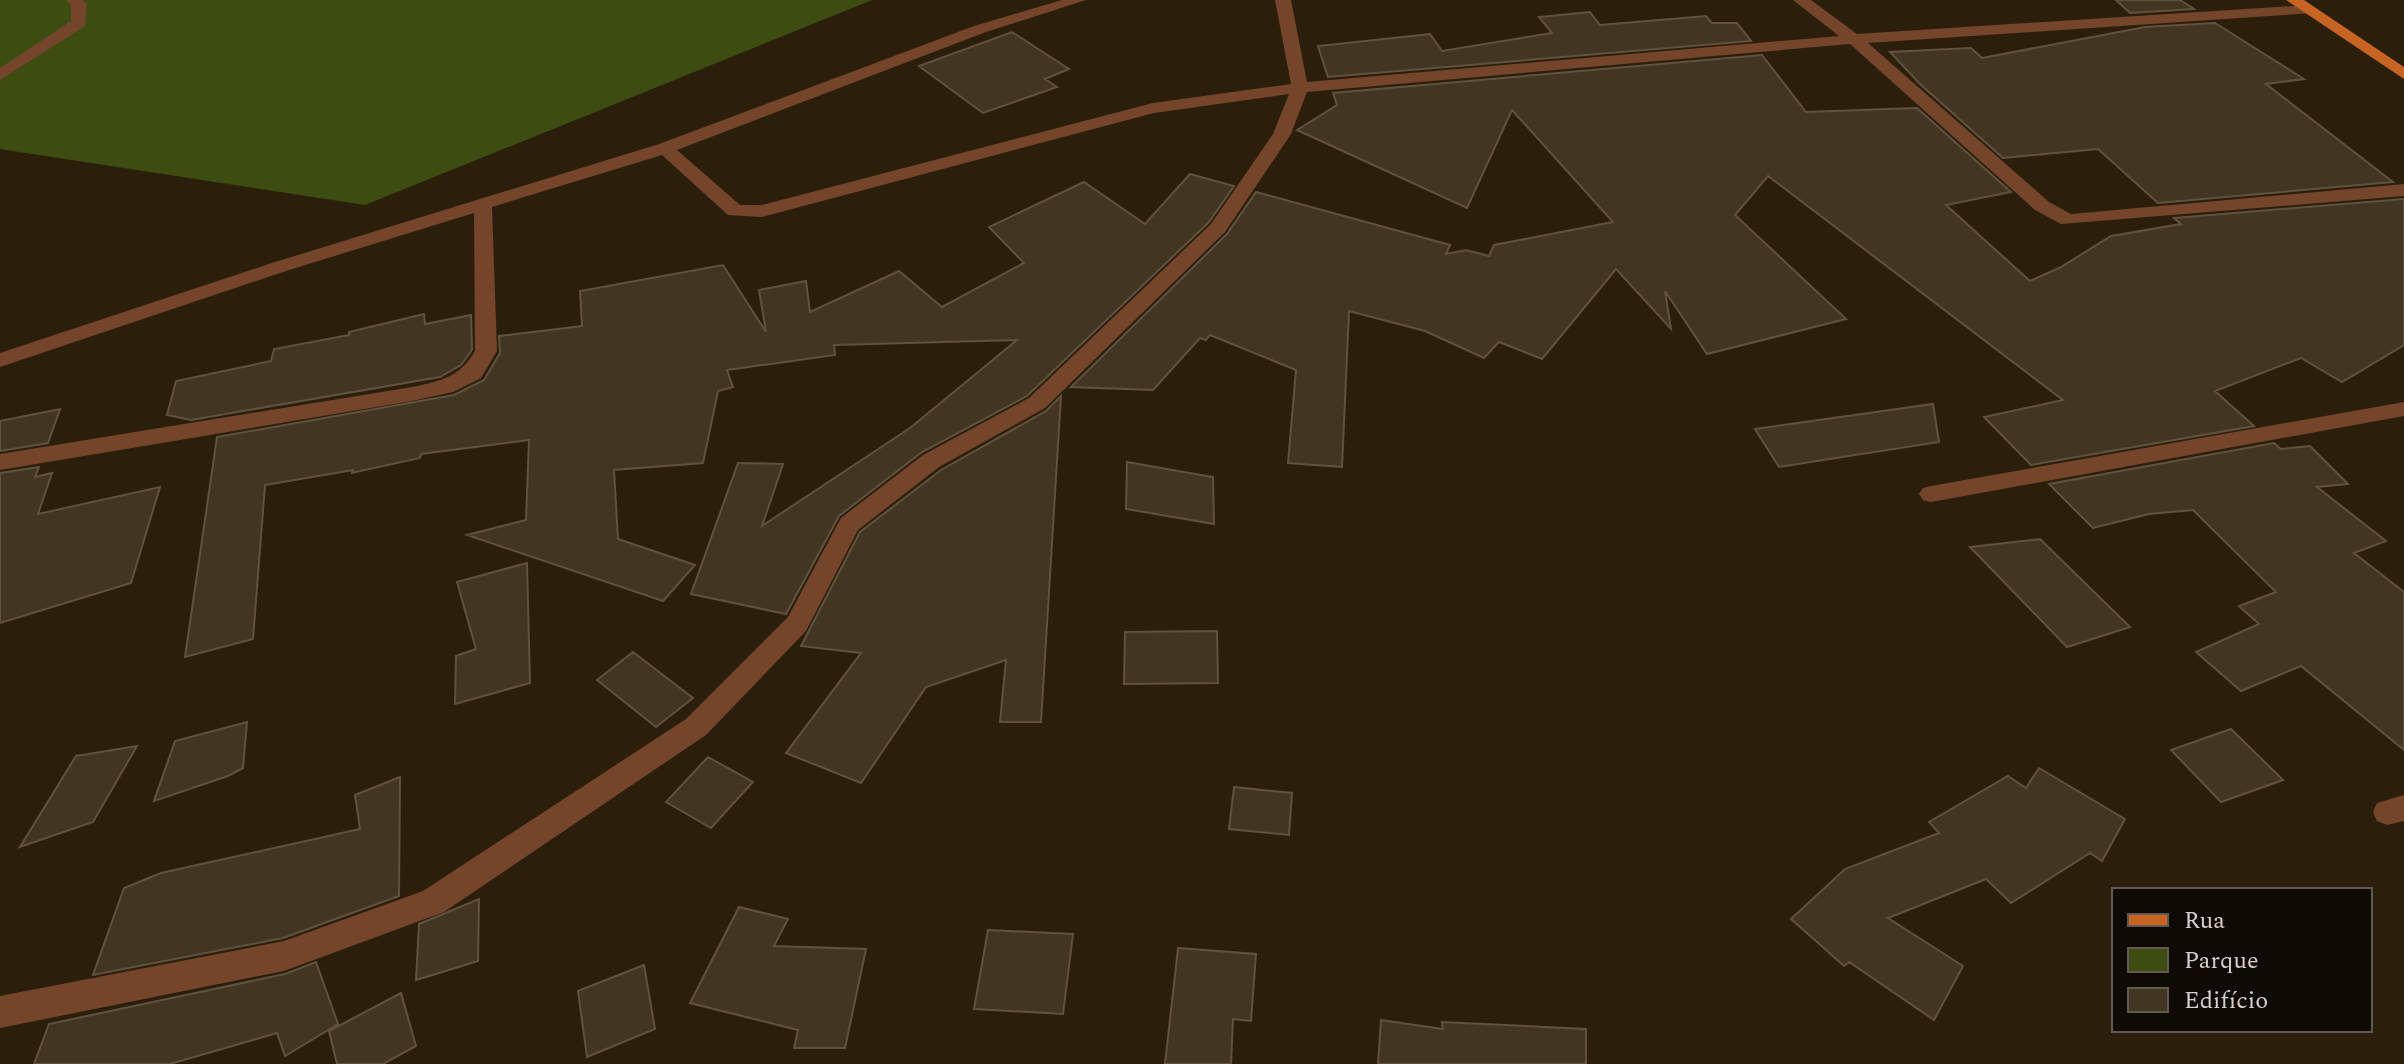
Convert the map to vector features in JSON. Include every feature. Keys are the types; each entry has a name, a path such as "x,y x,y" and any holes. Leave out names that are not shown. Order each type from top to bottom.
{"main road":[{"path":"2301,5 2404,74"}],"street":[{"path":"0,75 79,23 79,4 74,0"},
{"path":"0,360 279,267 665,148 980,29 1078,0"},
{"path":"0,1012 284,956 433,902 595,798 696,727 797,624 849,524 931,461 1037,403 1218,228 1282,134 1300,88 1283,0"},
{"path":"1801,0 1854,39 2042,206 2068,220 2404,190"},
{"path":"665,148 735,211 762,211 1153,108 1300,88 1854,39 2301,5"},
{"path":"0,462 412,394 445,387 473,373 486,351 483,204"},
{"path":"1931,494 2404,409"}],"green space":[{"path":"0,0 872,0 365,205 0,149"}],"building":[{"path":"2116,0 2180,0 2194,9 2130,13"},
{"path":"1590,12 1600,25 1706,16 1712,23 1737,23 1751,41 1328,77 1318,46 1430,34 1442,51 1552,33 1539,17"},
{"path":"2215,23 2304,79 2266,84 2393,182 2158,203 2098,149 2003,158 1920,84 1890,52 1971,48 1982,58 2145,27"},
{"path":"1012,32 1069,69 1045,79 1057,87 983,113 919,66"},
{"path":"1762,55 1806,112 1917,108 2011,192 1946,205 2030,281 2061,267 2111,236 2181,224 2174,218 2404,199 2404,345 2342,382 2301,358 2215,391 2254,426 2031,465 1984,417 2063,400 1768,176 1735,215 1846,319 1707,354 1665,291 1671,329 1616,269 1542,359 1499,342 1484,358 1425,331 1349,311 1342,467 1288,463 1296,370 1210,335 1206,340 1200,338 1153,390 1071,387 1227,234 1256,192 1450,245 1446,254 1466,250 1489,256 1494,245 1613,222 1512,110 1467,208 1297,130 1337,105 1333,93"},
{"path":"1190,174 1234,186 1209,222 1027,396 922,452 839,516 786,614 691,594 738,463 783,464 762,526 910,428 1017,340 834,345 835,355 727,370 733,387 718,391 703,463 614,470 618,539 695,565 663,601 467,535 526,520 529,440 421,454 420,458 352,473 353,470 265,485 253,639 185,657 217,437 454,395 484,380 500,353 499,336 582,326 580,291 723,265 766,332 759,290 806,281 810,312 899,271 942,307 1024,263 989,227 1084,182 1145,224"},
{"path":"424,314 425,324 471,315 472,350 461,365 440,377 191,420 167,415 176,381 271,361 274,349 349,335 349,332"},
{"path":"1061,396 1041,722 1000,722 1006,660 926,687 861,783 786,753 861,653 801,646 860,532 941,470 1046,411"},
{"path":"1933,404 1939,442 1779,467 1755,429"},
{"path":"60,409 48,443 0,451 0,421"},
{"path":"2274,443 2281,449 2310,446 2348,484 2317,487 2386,541 2354,553 2404,592 2404,750 2301,666 2241,691 2196,652 2259,624 2239,606 2276,592 2193,510 2149,514 2093,528 2049,484"},
{"path":"1127,462 1213,477 1214,524 1126,509"},
{"path":"39,467 35,477 52,473 38,514 160,487 131,583 0,623 0,473"},
{"path":"2040,539 2130,627 2067,647 1970,547"},
{"path":"527,563 530,683 455,704 456,656 476,649 457,582"},
{"path":"1217,631 1218,683 1124,684 1125,632"},
{"path":"633,652 693,698 656,727 597,680"},
{"path":"247,722 243,768 154,801 175,741"},
{"path":"2231,729 2283,780 2221,802 2171,750"},
{"path":"137,746 93,822 20,847 76,756"},
{"path":"708,757 753,782 711,828 666,802"},
{"path":"2039,768 2125,819 2102,861 2090,853 2011,903 1986,879 1888,918 1963,966 1934,1020 1849,962 1844,966 1791,919 1845,869 1939,833 1929,822 2008,776 2026,788"},
{"path":"400,777 399,896 283,938 93,975 124,888 161,873 360,829 355,795"},
{"path":"1234,787 1292,793 1289,835 1229,829"},
{"path":"479,899 478,961 416,980 419,924"},
{"path":"739,907 788,919 774,946 866,949 845,1048 794,1048 798,1030 690,1003"},
{"path":"988,930 1073,934 1063,1014 974,1009"},
{"path":"1178,948 1256,954 1251,1021 1233,1019 1231,1064 1165,1064"},
{"path":"316,962 338,1024 285,1056 277,1033 170,1064 34,1064 49,1024 285,974"},
{"path":"644,965 655,1029 587,1057 578,991"},
{"path":"401,993 416,1046 383,1064 337,1064 329,1031"},
{"path":"1381,1020 1443,1029 1442,1022 1586,1029 1586,1064 1378,1064"}]}
